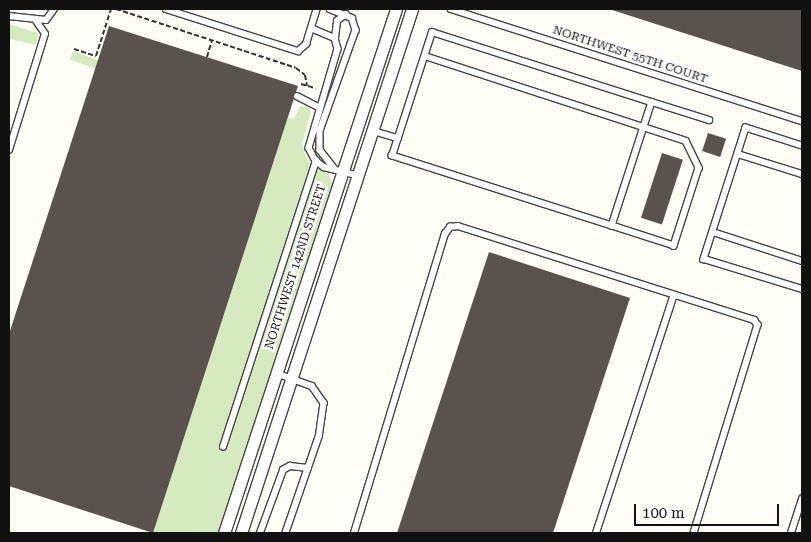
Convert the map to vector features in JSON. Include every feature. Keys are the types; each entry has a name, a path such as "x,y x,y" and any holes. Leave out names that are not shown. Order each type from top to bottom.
{"street":[{"name":"NORTHWEST 142ND STREET","path":"224,533 276,374 339,170 396,9"},
{"path":"242,533 412,9"}],"lane":[{"path":"166,9 298,51 306,44 317,9"},
{"path":"330,9 352,18 356,30 319,142 320,150 339,170"},
{"name":"NORTHWEST 55TH COURT","path":"452,9 802,121"},
{"path":"9,16 36,22 46,20 53,12"},
{"path":"9,150 53,12"},
{"path":"346,14 337,21 335,38 338,49 309,140 309,148 316,161 357,175"},
{"path":"36,22 46,34"},
{"path":"311,28 335,38"},
{"path":"425,56 644,127 690,145 699,168 674,246 392,156 432,32 709,120"},
{"path":"297,96 319,107"},
{"path":"612,226 652,102"},
{"path":"802,146 746,128 704,259 802,289"},
{"path":"373,131 398,138"},
{"path":"738,154 802,174"},
{"path":"223,447 316,161"},
{"path":"354,533 445,234 450,227 458,226 754,320 759,332 694,533"},
{"path":"713,232 802,261"},
{"path":"596,533 674,295"},
{"path":"276,374 312,386 324,403 324,418 286,533"},
{"path":"260,533 283,470 290,466 308,468"},
{"path":"791,533 802,499"}],"path":[{"path":"74,49 96,56 111,9"},
{"path":"116,9 296,68 305,75 307,86"},
{"path":"207,57 212,40"},
{"path":"301,84 315,88"}],"green space":[{"path":"9,24 38,33 36,45 9,39"},
{"path":"73,51 98,60 95,69 70,59"},
{"path":"300,106 308,107 311,112 302,144 306,157 311,165 329,174 333,183 218,533 153,533 288,117 294,119"}],"building":[{"path":"609,9 802,9 802,71"},
{"path":"109,26 298,86 153,533 9,486 9,334"},
{"path":"708,133 726,139 720,157 702,151"},
{"path":"662,153 683,160 662,224 641,218"},
{"path":"489,252 630,298 553,533 397,533"}]}
